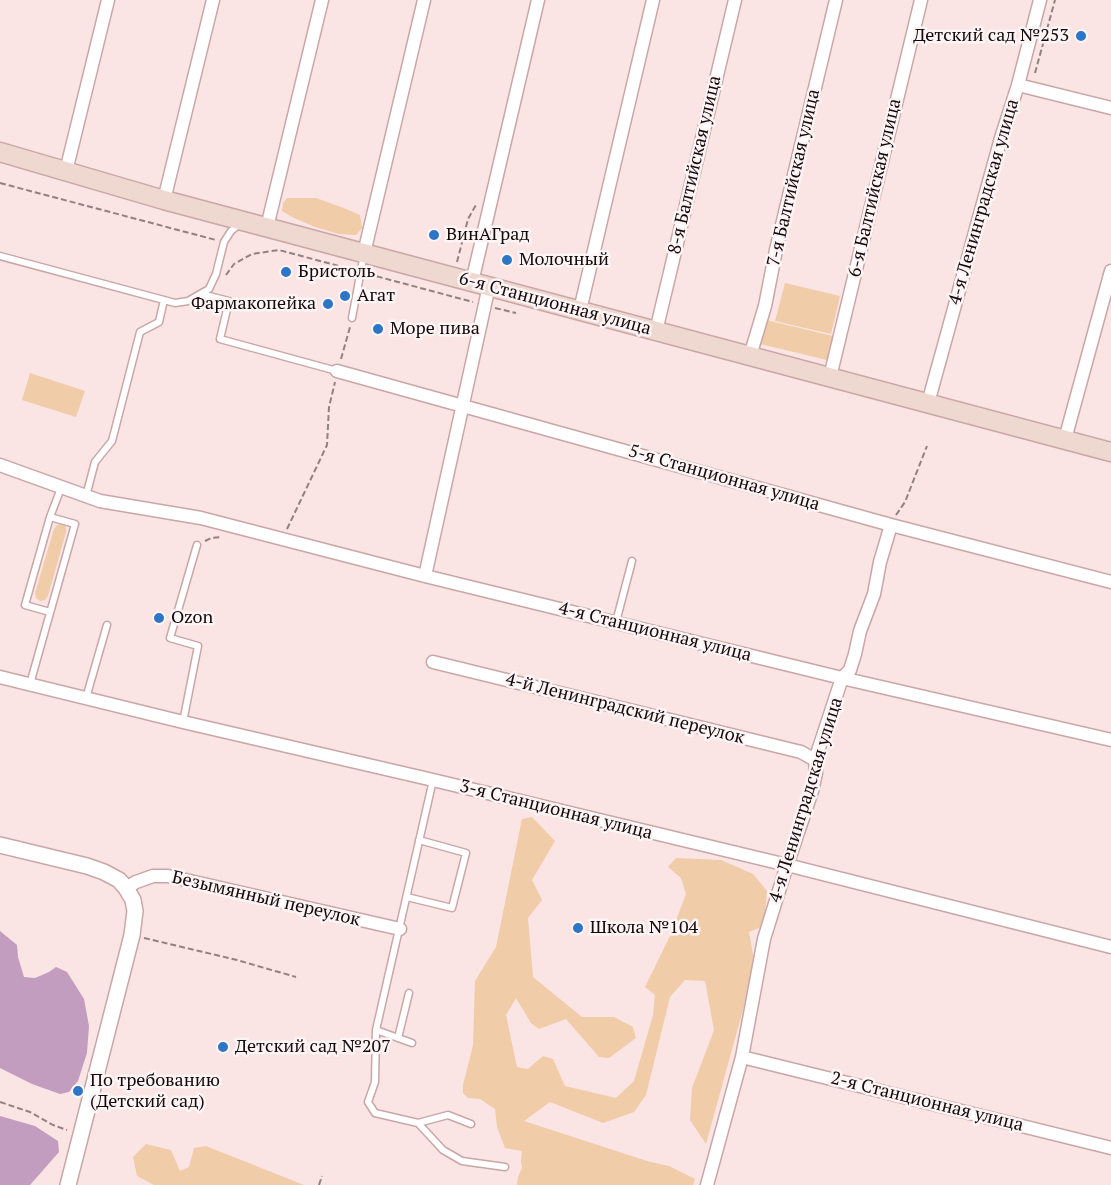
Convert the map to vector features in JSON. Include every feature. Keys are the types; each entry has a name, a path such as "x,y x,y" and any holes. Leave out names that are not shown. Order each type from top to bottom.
{"main road":[{"name":"6-я Станционная улица","path":"0,152 164,200 1111,452"}],"street":[{"path":"66,171 108,0"},
{"path":"164,200 213,0"},
{"path":"267,227 322,0"},
{"path":"364,253 424,0"},
{"path":"425,576 464,406 480,284 538,0"},
{"path":"580,310 653,0"},
{"name":"8-я Балтийская улица","path":"656,331 735,0"},
{"name":"7-я Балтийская улица","path":"750,356 765,306 776,250 836,0"},
{"name":"6-я Балтийская улица","path":"830,377 921,0"},
{"name":"4-я Ленинградская улица","path":"928,403 1040,0"},
{"path":"1018,85 1111,108"},
{"path":"1065,439 1111,271"},
{"name":"5-я Станционная улица","path":"338,371 891,525 1111,582"},
{"name":"4-я Станционная улица","path":"0,465 100,501 201,518 425,576 842,678 1111,740"},
{"name":"4-я Ленинградская улица","path":"707,1185 742,1056 764,939 812,791 816,773 815,760 842,678 849,670 855,654 860,631 874,594 880,562 891,525"},
{"name":"4-й Ленинградский переулок","path":"433,662 801,753 815,760"},
{"name":"3-я Станционная улица","path":"0,677 787,865 1111,947"},
{"path":"0,845 104,872 119,880 133,900 135,911 132,935 68,1185"},
{"name":"Безымянный переулок","path":"126,888 153,876 168,876 400,929"},
{"name":"2-я Станционная улица","path":"742,1056 1111,1148"}],"lane":[{"path":"0,256 175,303 188,301 209,289 216,274 224,242 231,231 243,221"},
{"path":"352,318 364,253"},
{"path":"201,294 229,301 220,339 338,371"},
{"path":"85,496 95,462 112,441 140,332 159,322 164,300"},
{"path":"50,612 25,605 61,487"},
{"path":"30,684 75,525 50,517"},
{"path":"183,722 198,646 170,638 196,545"},
{"path":"616,622 632,561"},
{"path":"86,698 107,625"},
{"path":"433,780 376,1030 375,1082 368,1102 375,1113 418,1123 448,1115 471,1124"},
{"path":"407,897 452,908 466,853 419,840"},
{"path":"398,1038 409,993"},
{"path":"376,1030 412,1043"},
{"path":"418,1123 443,1150 462,1161 506,1167"}],"path":[{"path":"1035,74 1055,0"},
{"path":"0,183 224,242"},
{"path":"455,268 468,219 479,198"},
{"path":"282,539 327,445 329,407 352,318"},
{"path":"891,525 905,502 927,446"},
{"path":"196,545 211,538 225,536 228,525"},
{"path":"132,935 296,976"},
{"path":"0,1102 30,1112 52,1125 82,1132"},
{"path":"319,1185 322,1176"}],"shaded area":[{"path":"287,198 316,198 344,208 360,215 362,228 356,235 339,234 315,227 282,211 283,203"},
{"path":"785,283 840,296 831,334 775,321"},
{"path":"766,320 837,337 831,361 760,344"},
{"path":"30,373 85,391 76,417 22,400"},
{"path":"62,524 66,527 66,532 48,596 45,600 40,601 36,598 35,593 54,529 57,525"},
{"path":"532,817 555,841 532,880 542,900 528,918 533,977 582,1017 614,1017 633,1027 636,1038 609,1058 599,1057 566,1019 539,1029 531,1023 516,998 506,1015 517,1067 528,1069 543,1056 553,1059 565,1086 616,1098 634,1081 653,1015 655,995 645,987 670,936 686,894 681,878 668,867 676,858 721,860 753,874 767,891 764,926 749,932 755,966 706,1144 690,1120 692,1088 714,1030 705,981 685,980 670,997 646,1095 634,1112 603,1123 550,1102 524,1121 669,1166 695,1179 693,1185 517,1185 522,1168 522,1151 505,1148 497,1127 495,1109 480,1099 468,1098 463,1093 473,1045 475,981 496,947 522,819"},
{"path":"0,931 17,945 24,977 35,978 56,967 67,972 84,999 89,1026 87,1053 78,1081 69,1092 60,1094 32,1084 0,1068"},
{"path":"0,1116 35,1126 58,1141 59,1152 30,1185 0,1185"},
{"path":"146,1144 171,1150 180,1171 189,1167 194,1148 206,1146 304,1185 154,1185 137,1176 133,1157"}],"place":[{"name":"Детский сад №253","path":"1081,36"},
{"name":"ВинАГрад","path":"434,235"},
{"name":"Молочный","path":"507,260"},
{"name":"Бристоль","path":"286,272"},
{"name":"Агат","path":"345,296"},
{"name":"Фармакопейка","path":"328,304"},
{"name":"Море пива","path":"378,329"},
{"name":"Ozon","path":"159,618"},
{"name":"Школа №104","path":"578,928"},
{"name":"Детский сад №207","path":"223,1047"},
{"name":"По требованию (Детский сад)","path":"78,1091"}]}
